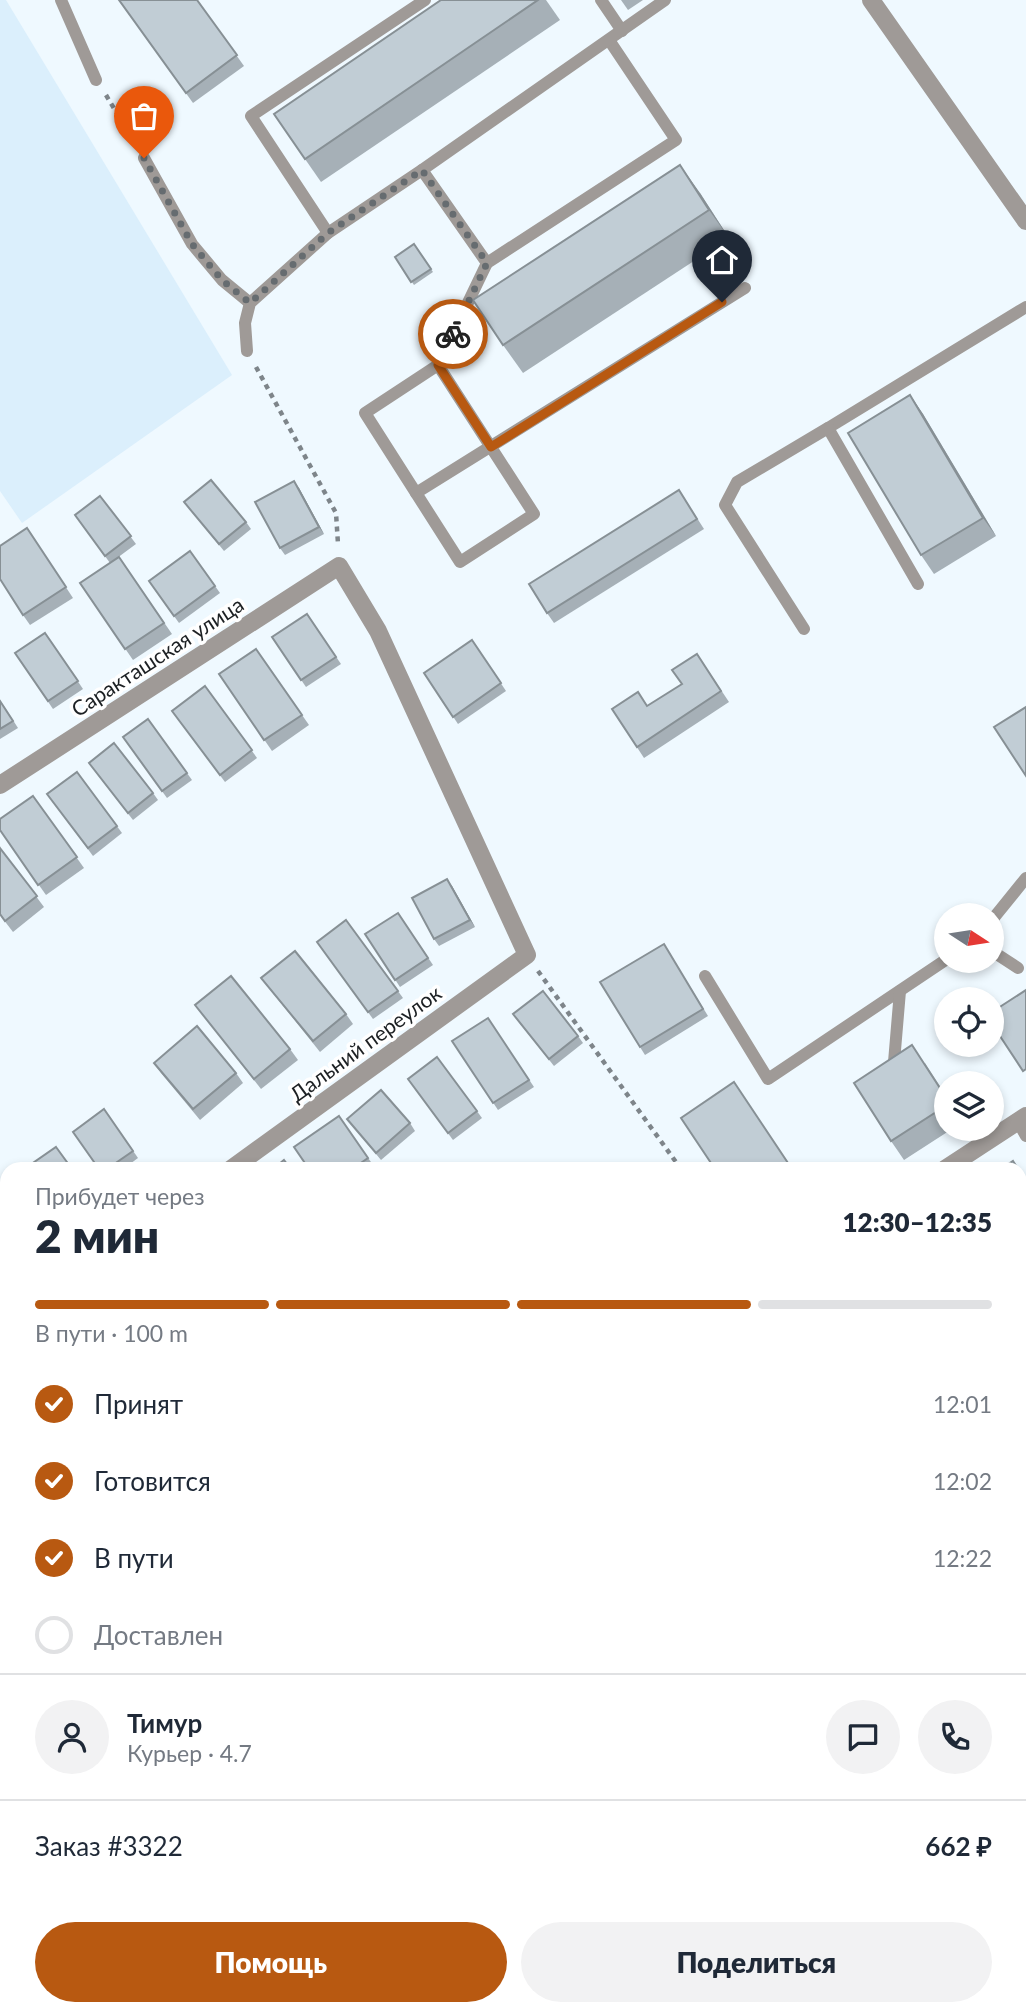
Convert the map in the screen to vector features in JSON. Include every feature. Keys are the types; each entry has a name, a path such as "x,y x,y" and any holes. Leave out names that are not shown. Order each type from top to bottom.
{"street":[{"path":"872,0 1026,221"},
{"path":"339,566 378,631 527,955"},
{"name":"Саракташская улица","path":"0,785 339,566"},
{"name":"Дальний переулок","path":"240,1162 527,955"},
{"path":"957,1162 1023,1125"}],"lane":[{"path":"61,0 96,80"},
{"path":"328,233 251,116 425,0"},
{"path":"601,0 622,31"},
{"path":"247,351 245,323 250,303 328,233 665,0"},
{"path":"438,365 534,514 460,562 365,413 438,365 487,263 676,140 609,40"},
{"path":"144,158 192,244 222,280 250,303"},
{"path":"422,170 487,263"},
{"path":"416,493 745,288"},
{"path":"804,629 725,505 737,482 1026,307"},
{"path":"828,428 918,584"},
{"path":"1004,905 1026,878"},
{"path":"1004,959 1018,968"},
{"path":"705,975 768,1080 934,968"},
{"path":"894,1062 900,990"}],"path":[{"path":"96,80 144,158"},
{"path":"247,351 335,513 339,566"},
{"path":"527,955 676,1162"}],"shaded area":[{"path":"0,0 6,0 232,375 22,523 0,491"}],"building":[{"path":"119,0 197,0 237,55 186,93"},
{"path":"441,0 538,0 305,159 274,114"},
{"path":"680,165 709,210 503,345 473,300"},
{"path":"414,244 431,269 411,282 395,257"},
{"path":"910,395 983,518 921,555 848,433"},
{"path":"211,480 246,522 219,544 184,502"},
{"path":"294,481 319,527 280,548 255,502"},
{"path":"679,490 697,519 547,613 529,584"},
{"path":"100,496 131,536 105,556 75,515"},
{"path":"27,528 66,587 23,615 0,579 0,546"},
{"path":"190,551 215,586 174,616 149,581"},
{"path":"119,557 164,623 125,649 80,583"},
{"path":"307,614 336,657 301,680 272,637"},
{"path":"45,633 78,681 48,701 15,653"},
{"path":"472,640 501,683 453,717 424,673"},
{"path":"256,649 302,715 264,740 219,674"},
{"path":"697,654 721,691 637,747 612,709 638,692 647,706 682,684 672,670"},
{"path":"205,686 252,750 220,775 172,711"},
{"path":"0,701 13,721 0,729"},
{"path":"1026,707 1026,776 994,727"},
{"path":"148,719 187,773 162,791 123,737"},
{"path":"114,743 153,793 128,813 89,763"},
{"path":"77,772 117,826 88,848 47,794"},
{"path":"33,796 77,857 38,885 0,830 0,819"},
{"path":"0,848 37,896 5,921 0,914"},
{"path":"447,879 470,920 434,939 412,898"},
{"path":"398,913 428,958 395,980 365,934"},
{"path":"346,920 398,991 368,1012 317,942"},
{"path":"664,944 703,1009 640,1047 600,982"},
{"path":"295,951 346,1014 313,1041 261,978"},
{"path":"231,976 290,1049 254,1079 195,1005"},
{"path":"1026,990 1026,1069 1023,1071 1004,1042 1004,1004"},
{"path":"543,991 578,1036 549,1059 513,1014"},
{"path":"488,1018 529,1080 493,1103 452,1041"},
{"path":"197,1026 236,1073 193,1109 154,1063"},
{"path":"912,1045 934,1079 934,1113 891,1141 854,1083"},
{"path":"437,1057 477,1111 448,1133 408,1079"},
{"path":"734,1082 787,1162 710,1162 681,1118"},
{"path":"381,1090 410,1123 376,1153 347,1119"},
{"path":"104,1109 133,1151 117,1162 94,1162 73,1132"},
{"path":"339,1116 368,1158 362,1162 304,1162 294,1147"},
{"path":"56,1147 67,1162 34,1162"}],"way so far":[{"path":"144,158 192,244 222,280 250,303 328,233 422,170 487,263 453,334"}],"route":[{"path":"453,334 438,365 491,447 722,302"}]}
